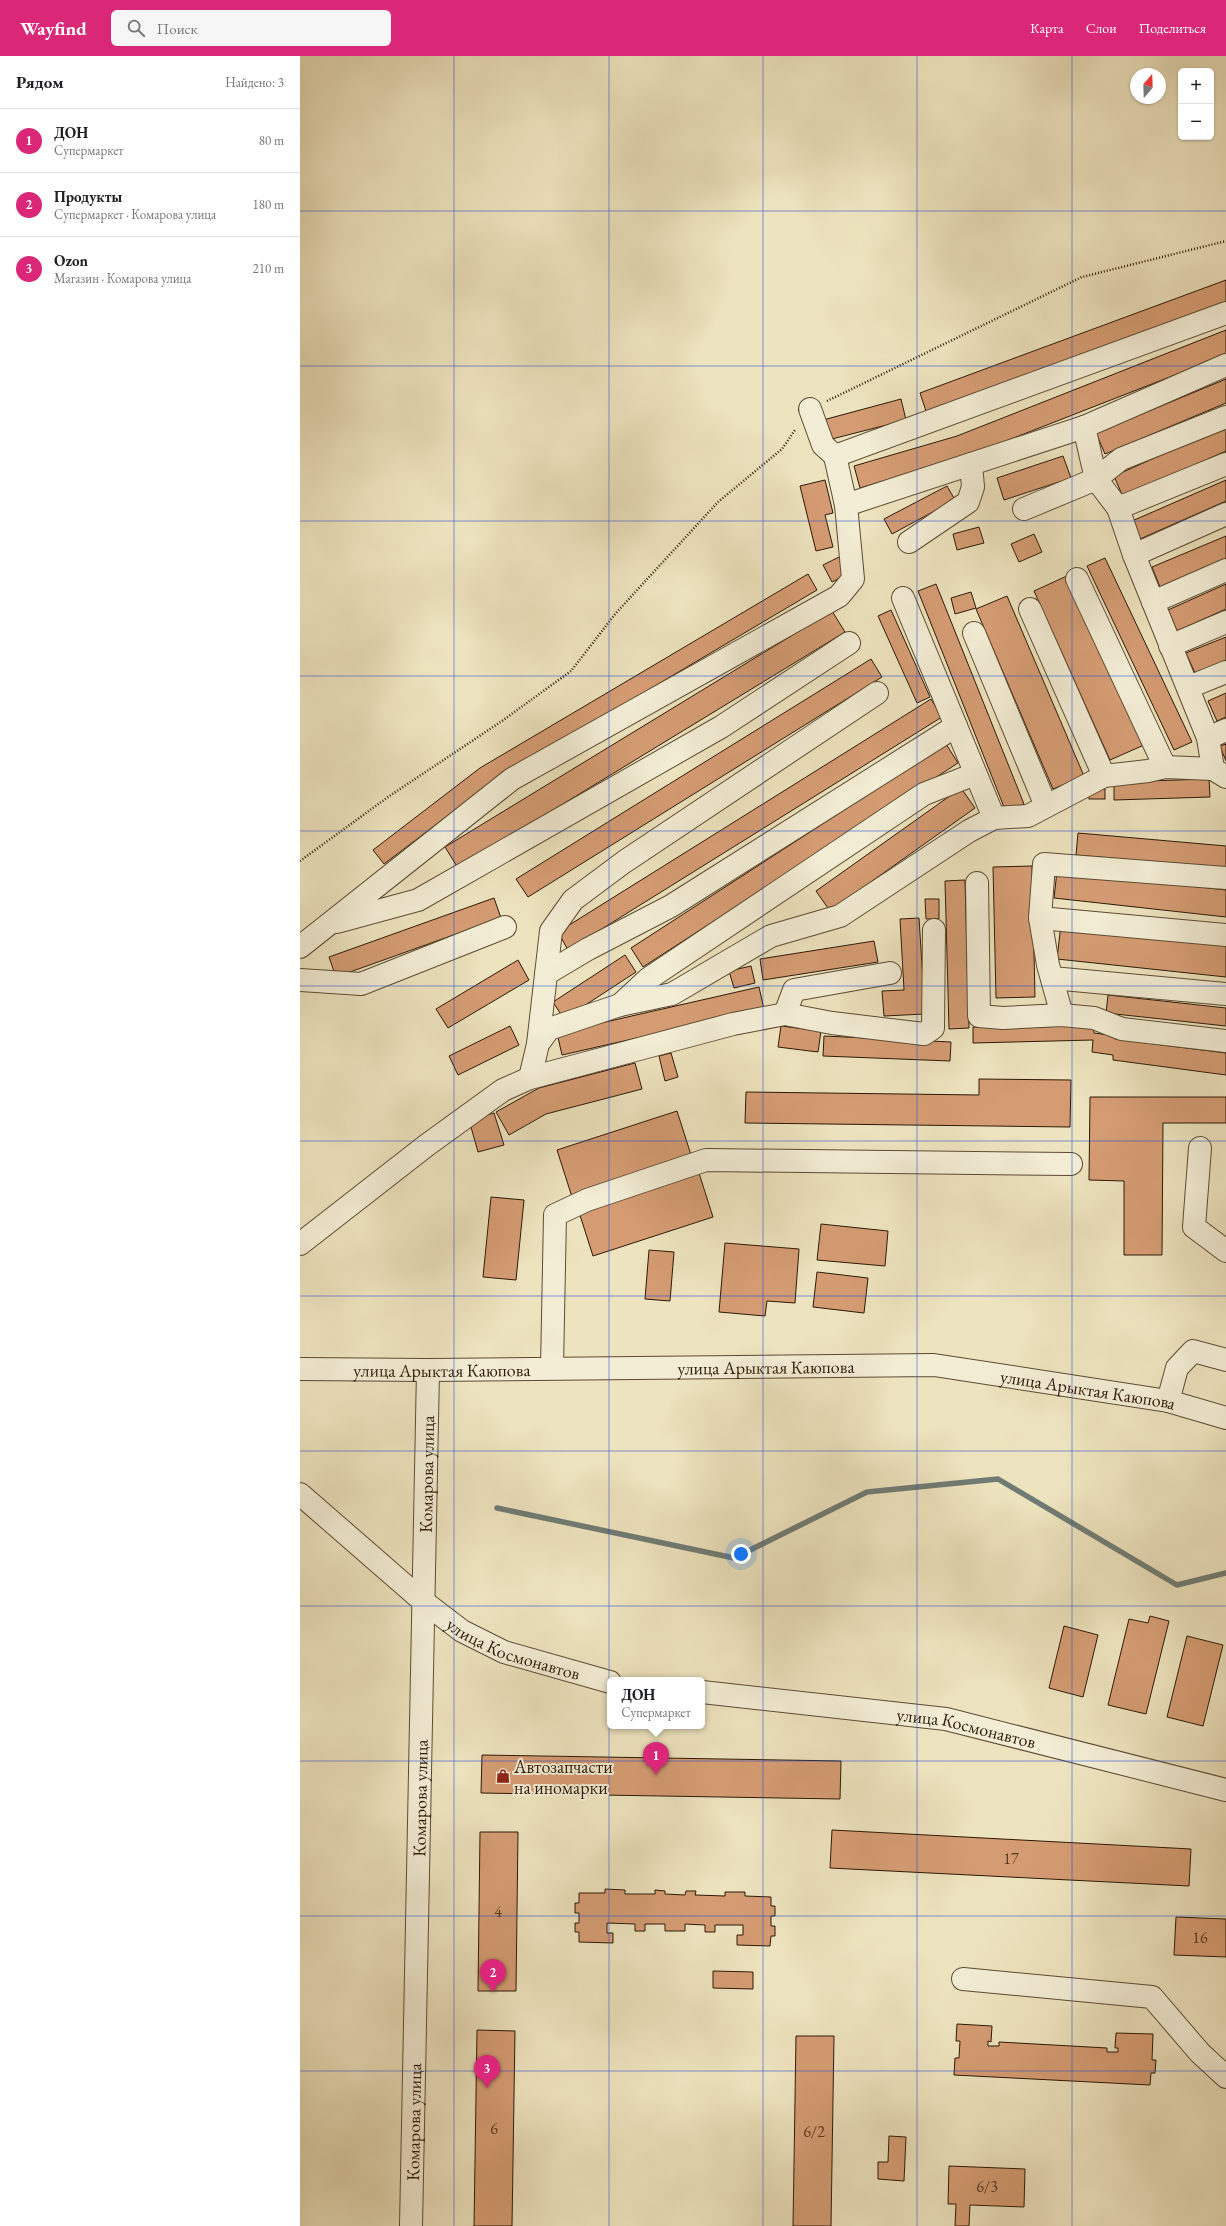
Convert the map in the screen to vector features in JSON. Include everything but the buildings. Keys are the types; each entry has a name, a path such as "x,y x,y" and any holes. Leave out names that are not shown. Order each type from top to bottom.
{"street":[{"path":"835,456 1226,313"},
{"path":"846,505 1084,427 1226,365"},
{"path":"300,947 512,779 839,596 853,579 846,505 835,456 823,445 810,409"},
{"path":"1024,509 1096,479 1121,459 1226,417"},
{"path":"538,1044 549,1029 620,1005 672,994 771,936 840,916 969,831 994,818 1028,816 1104,776 1148,771 1165,767 1219,773 1217,734 1189,687 1170,646 1134,555 1118,508 1096,479 1084,427"},
{"path":"909,542 968,502 973,486 971,464"},
{"path":"1118,508 1226,464"},
{"path":"1134,555 1226,514"},
{"path":"1153,602 1226,570"},
{"path":"1077,579 1165,767"},
{"path":"903,598 994,818"},
{"path":"1030,609 1104,776"},
{"path":"1170,646 1226,622"},
{"path":"974,633 1046,806"},
{"path":"328,925 418,900 721,727 849,643"},
{"path":"1189,687 1226,672"},
{"path":"530,1078 538,1044 551,931 573,900 624,862 877,693"},
{"path":"546,974 588,949 672,906 956,726"},
{"path":"620,1005 648,979 924,794 975,774"},
{"path":"1062,1015 1052,978 1040,918 1044,864 1226,878"},
{"path":"977,883 979,1016 1003,1018 1062,1015 1094,1018 1122,1029 1226,1041"},
{"path":"1040,918 1226,935"},
{"path":"300,980 361,984 505,927"},
{"path":"300,1244 439,1136 503,1090 530,1078 733,1024 785,1014 832,1024 924,1034 933,1028 934,930"},
{"path":"785,1014 794,990 890,973"},
{"path":"1052,978 1226,994"},
{"path":"1194,1227 1200,1148"},
{"path":"552,1368 555,1215 587,1200 706,1160 1071,1164"},
{"path":"1194,1227 1226,1230"},
{"path":"1194,1227 1226,1251"},
{"path":"1168,1401 1177,1368 1193,1351 1226,1360"},
{"name":"улица Арыктая Каюпова","path":"300,1369 428,1370 934,1365 1168,1401 1226,1418"},
{"name":"Комарова улица","path":"411,2226 428,1370"},
{"name":"улица Космонавтов","path":"300,1494 424,1602 462,1631 504,1652 607,1681"},
{"name":"улица Космонавтов","path":"705,1692 946,1720 1226,1790"},
{"path":"963,1979 1152,1997 1200,2053 1226,2077"}],"path":[{"path":"300,861 388,797 502,721 571,671 616,613 718,502 782,449 810,409 1082,277 1226,241"}],"waterway":[{"path":"497,1508 734,1558 867,1492 998,1479 1177,1585 1226,1573"}],"place":[{"name":"ДОН","path":"656,1775"},
{"name":"Автозапчасти на иномарки","path":"503,1776"},
{"name":"Продукты","path":"493,1992"},
{"name":"Ozon","path":"487,2088"}]}
